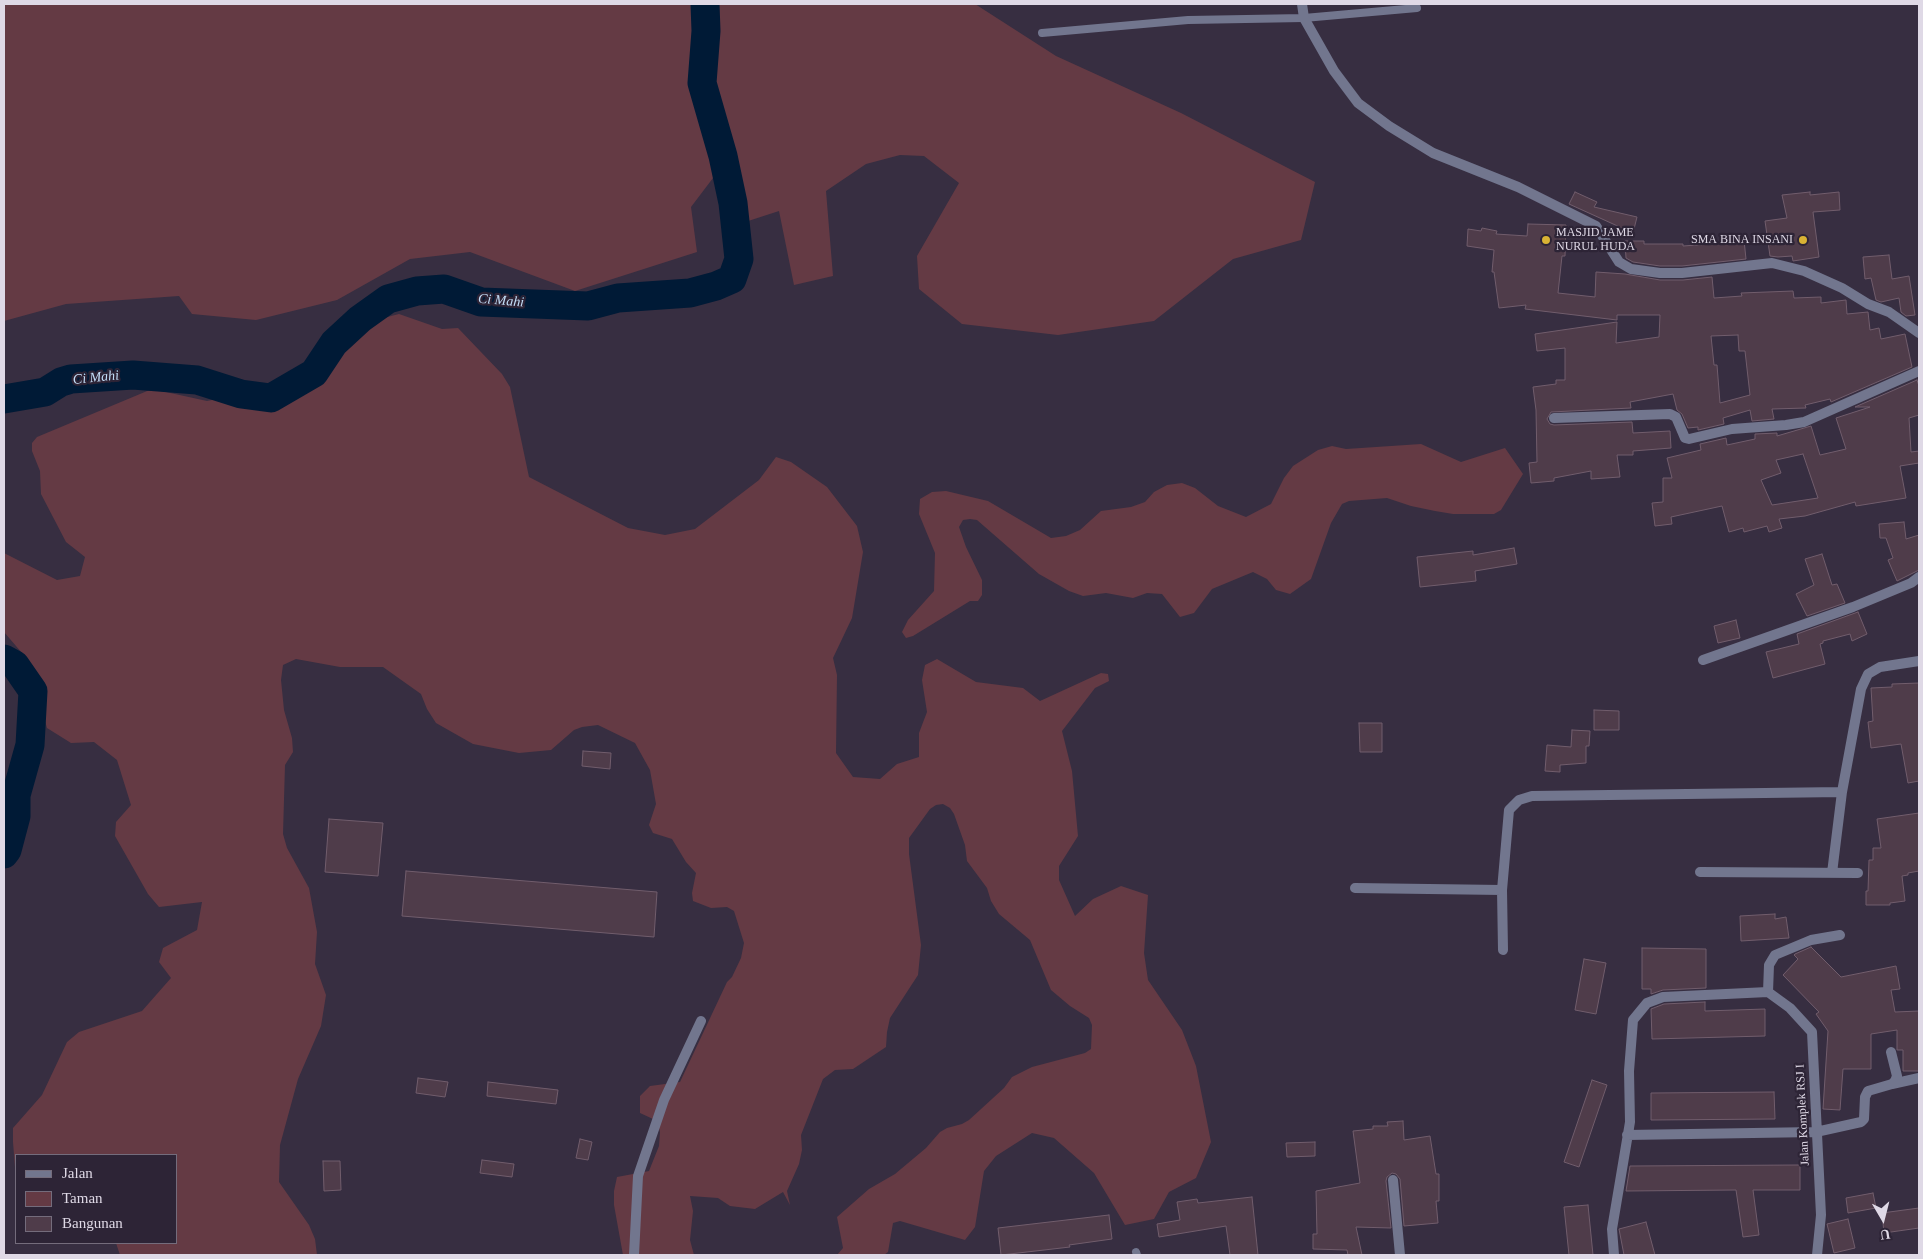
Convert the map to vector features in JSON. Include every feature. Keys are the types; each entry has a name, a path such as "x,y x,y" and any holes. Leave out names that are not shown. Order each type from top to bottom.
{"street":[{"path":"1302,4 1304,18 1334,71 1358,103 1432,154 1518,187 1596,226 1619,262 1643,271 1675,274 1772,263 1804,271 1842,288 1868,304 1889,312 1919,333"},
{"path":"1554,418 1670,414 1676,417 1685,438 1689,439 1732,429 1804,422 1919,371"},
{"path":"1703,660 1853,607 1911,583 1919,577"},
{"path":"1832,873 1842,792 1861,689 1868,674 1880,667 1919,661"},
{"path":"1503,950 1502,890 1509,810 1519,800 1532,796 1842,792"},
{"path":"1700,872 1858,873"},
{"path":"1355,888 1502,890"},
{"path":"1614,1255 1612,1229 1630,1122 1629,1071 1633,1020 1648,1002 1663,997 1768,992 1769,965 1774,955 1811,940 1840,935"},
{"name":"Jalan Komplek RSJ I","path":"1768,992 1790,1008 1812,1032 1821,1215 1818,1255"},
{"path":"634,1255 638,1176 664,1100 701,1021"},
{"path":"1891,1052 1897,1076 1892,1084"},
{"path":"1627,1134 1816,1132 1861,1122 1864,1118 1868,1092 1919,1078"},
{"path":"1393,1180 1400,1255"}],"lane":[{"path":"1042,33 1188,20 1304,18 1416,8"}],"green space":[{"path":"4,4 975,4 1056,56 1181,113 1315,182 1301,240 1233,259 1154,321 1058,335 962,324 919,289 917,256 959,183 924,156 900,155 866,164 826,191 833,276 794,285 779,211 742,223 713,178 691,207 697,252 575,291 470,252 410,259 337,300 256,320 192,314 179,296 66,304 4,321"},
{"path":"399,314 442,329 458,328 502,374 510,387 529,477 628,528 665,535 695,529 759,480 776,457 791,462 827,487 857,526 863,552 852,618 833,658 837,675 836,753 853,777 880,779 897,764 919,757 919,733 927,712 922,680 925,665 937,659 976,682 1023,688 1040,701 1101,673 1108,674 1109,681 1095,688 1062,731 1072,771 1078,836 1059,866 1059,880 1075,916 1093,899 1121,886 1148,895 1144,953 1148,980 1182,1030 1196,1066 1211,1142 1196,1178 1169,1192 1154,1219 1125,1225 1094,1173 1054,1138 1032,1133 996,1156 984,1171 975,1227 965,1240 900,1221 893,1223 888,1252 884,1255 837,1255 843,1248 837,1217 869,1189 895,1174 926,1148 940,1132 969,1120 1004,1088 1012,1077 1032,1067 1085,1053 1091,1049 1092,1025 1089,1018 1070,1006 1051,990 1030,940 999,914 991,901 987,888 967,861 965,845 954,814 950,808 943,804 936,805 930,809 909,838 909,854 921,945 918,975 890,1018 886,1047 853,1069 835,1070 823,1079 801,1135 802,1150 799,1164 787,1191 790,1205 783,1192 755,1209 730,1206 718,1198 690,1196 693,1211 690,1240 694,1255 623,1255 614,1205 617,1177 649,1171 659,1146 660,1132 658,1124 653,1119 640,1113 640,1096 650,1086 680,1082 727,982 732,977 741,958 744,943 734,911 727,907 711,908 693,901 692,893 696,873 686,862 672,839 653,833 649,825 656,804 650,770 635,743 598,725 574,730 551,750 519,753 473,744 436,723 427,709 421,694 383,667 340,667 296,659 283,665 281,680 284,710 292,738 293,752 285,765 283,834 287,848 309,888 317,932 315,964 326,995 321,1026 298,1079 280,1145 279,1182 309,1225 315,1239 317,1255 120,1255 116,1244 178,1244 178,1154 15,1154 15,1167 13,1128 42,1095 67,1042 79,1032 142,1011 171,978 159,962 163,948 197,930 202,902 159,907 148,894 115,836 116,822 131,805 117,760 94,742 71,743 47,728 28,660 4,632 4,553 57,580 80,576 85,557 66,542 41,494 40,471 32,451 32,443 37,437 152,389 207,401 241,394 269,384 317,378 368,322"},
{"path":"1421,444 1461,462 1505,448 1523,474 1501,510 1494,514 1453,514 1411,506 1387,498 1349,501 1342,504 1331,523 1311,579 1290,594 1276,590 1267,579 1253,572 1212,589 1194,613 1180,617 1162,594 1147,593 1133,598 1106,593 1083,596 1069,591 1039,574 977,520 963,520 959,527 966,547 982,580 982,595 978,601 970,601 913,636 906,638 902,632 908,620 934,591 935,553 919,514 920,499 932,492 946,491 988,501 1051,538 1066,536 1080,530 1101,511 1131,507 1145,502 1154,492 1167,485 1182,483 1195,488 1218,506 1246,517 1271,504 1284,478 1293,466 1318,450 1332,446 1346,449"}],"building":[{"path":"1575,192 1597,202 1594,207 1637,217 1633,233 1569,204"},
{"name":"SMA BINA INSANI","path":"1810,192 1810,195 1839,192 1840,210 1813,212 1819,257 1793,261 1792,256 1770,256 1765,221 1787,218 1782,195"},
{"path":"1528,224 1566,225 1565,256 1562,256 1558,293 1595,297 1596,272 1625,274 1660,280 1712,277 1714,298 1742,296 1741,293 1793,291 1794,298 1821,297 1821,303 1846,300 1847,314 1868,312 1870,330 1879,328 1881,339 1905,334 1912,367 1831,402 1830,399 1805,405 1806,408 1772,409 1774,419 1752,421 1750,410 1723,418 1724,424 1698,430 1698,427 1688,428 1682,414 1677,410 1673,394 1630,402 1631,408 1551,412 1547,419 1550,424 1554,425 1632,422 1633,433 1670,431 1671,448 1633,451 1633,455 1617,455 1620,477 1591,479 1591,471 1554,478 1554,481 1531,483 1529,463 1537,462 1536,410 1533,387 1556,384 1556,380 1565,380 1565,348 1537,351 1535,334 1617,322 1616,343 1659,337 1660,315 1617,315 1617,320 1525,309 1526,305 1499,308 1494,272 1492,272 1494,250 1467,246 1468,229 1481,231 1482,228 1497,231 1496,234 1527,236","holes":["1738,335 1739,351 1745,351 1750,395 1720,403 1717,365 1714,365 1711,336"]},
{"path":"1744,240 1746,259 1682,266 1660,266 1633,262 1626,258 1625,241 1644,241 1644,244 1683,244 1683,246"},
{"path":"1889,255 1892,279 1909,276 1915,315 1906,316 1901,312 1899,298 1881,302 1876,300 1871,278 1865,279 1863,257"},
{"path":"1917,380 1919,386 1919,415 1909,418 1911,452 1919,451 1919,463 1900,466 1906,498 1856,506 1855,502 1805,516 1779,519 1782,528 1769,532 1767,526 1744,532 1743,528 1729,532 1722,506 1671,517 1672,524 1655,526 1652,503 1663,502 1663,478 1672,478 1667,458 1701,450 1700,444 1726,438 1727,445 1755,439 1755,434 1777,433 1777,436 1811,426 1820,455 1846,449 1836,418 1870,407 1855,407","holes":["1803,454 1818,498 1772,505 1761,480 1781,473 1776,460"]},
{"path":"1904,522 1906,539 1919,535 1919,570 1897,581 1888,560 1893,558 1886,538 1880,538 1879,524"},
{"path":"1514,548 1517,564 1475,571 1476,581 1420,587 1417,557 1473,551 1473,555"},
{"path":"1822,554 1832,585 1837,584 1845,603 1807,616 1796,594 1814,585 1805,559"},
{"path":"1858,612 1867,634 1852,641 1850,634 1823,641 1820,644 1825,664 1773,678 1766,652 1799,644 1797,634"},
{"path":"1736,620 1740,638 1718,643 1714,626"},
{"path":"1919,683 1919,781 1908,783 1901,744 1871,748 1868,722 1873,721 1871,688 1892,687 1892,684"},
{"path":"1594,710 1619,711 1619,730 1594,730"},
{"path":"1359,723 1382,723 1382,752 1360,752"},
{"path":"1572,730 1590,731 1589,746 1586,746 1586,763 1560,765 1560,772 1545,771 1547,745 1571,747"},
{"path":"583,751 611,753 610,769 582,766"},
{"path":"1919,813 1919,871 1902,876 1905,901 1890,903 1890,905 1866,905 1869,860 1873,860 1873,848 1881,848 1877,819"},
{"path":"329,819 383,823 378,876 325,872"},
{"path":"406,871 657,892 654,937 402,916"},
{"path":"1775,914 1775,919 1786,917 1789,938 1741,941 1740,916"},
{"path":"1811,947 1841,977 1896,966 1900,989 1891,990 1895,1012 1919,1011 1919,1071 1903,1071 1903,1050 1897,1050 1897,1030 1871,1034 1871,1069 1843,1069 1840,1110 1823,1109 1828,1031 1816,1014 1819,1012 1783,975 1798,959 1795,954"},
{"path":"1642,948 1706,949 1706,988 1663,990 1651,994 1651,989 1642,989"},
{"path":"1584,959 1606,963 1596,1014 1575,1010"},
{"path":"1705,1002 1705,1011 1765,1009 1765,1036 1652,1039 1651,1009 1664,1004"},
{"path":"418,1078 448,1082 445,1097 416,1093"},
{"path":"1592,1080 1607,1085 1579,1167 1564,1162"},
{"path":"488,1082 558,1090 556,1104 487,1096"},
{"path":"1774,1092 1775,1119 1651,1120 1651,1093"},
{"path":"1403,1121 1404,1140 1430,1136 1436,1174 1439,1174 1439,1201 1436,1201 1438,1223 1404,1226 1400,1179 1396,1174 1392,1173 1387,1177 1386,1181 1391,1228 1356,1227 1362,1255 1348,1255 1347,1250 1313,1249 1313,1234 1317,1234 1316,1191 1360,1183 1353,1131 1373,1129 1373,1126 1388,1126 1387,1122"},
{"path":"580,1139 592,1142 588,1160 576,1158"},
{"path":"1315,1142 1315,1156 1287,1157 1286,1143"},
{"path":"482,1160 514,1164 512,1177 480,1173"},
{"path":"323,1161 340,1161 341,1190 324,1191"},
{"path":"1800,1165 1800,1190 1753,1190 1759,1235 1743,1237 1736,1190 1626,1191 1630,1166"},
{"path":"1873,1193 1876,1208 1848,1213 1846,1198"},
{"path":"1252,1197 1258,1255 1230,1255 1226,1226 1159,1237 1157,1224 1180,1220 1177,1202 1197,1199 1198,1203"},
{"path":"1588,1205 1593,1255 1569,1255 1564,1207"},
{"path":"1919,1208 1919,1228 1884,1233 1882,1213"},
{"path":"1109,1215 1112,1239 1069,1245 1070,1247 1001,1255 998,1228"},
{"path":"1848,1219 1855,1248 1834,1253 1827,1224"},
{"path":"1646,1222 1655,1255 1624,1255 1619,1229"}],"waterway":[{"name":"Ci Mahi","path":"4,399 45,392 61,382 71,379 133,375 197,380 241,394 271,398 314,373 334,343 360,319 388,299 417,291 444,289 481,302 588,306 618,298 690,293 716,286 732,279 739,259 733,203 723,156 702,83 706,31 705,4"},
{"name":"Ci Mahi","path":"4,659 15,665 33,691 30,745 16,795 16,816 7,850 4,854"}],"place":[{"name":"MASJID JAME NURUL HUDA","path":"1546,240"},
{"name":"SMA BINA INSANI","path":"1803,240"}]}
